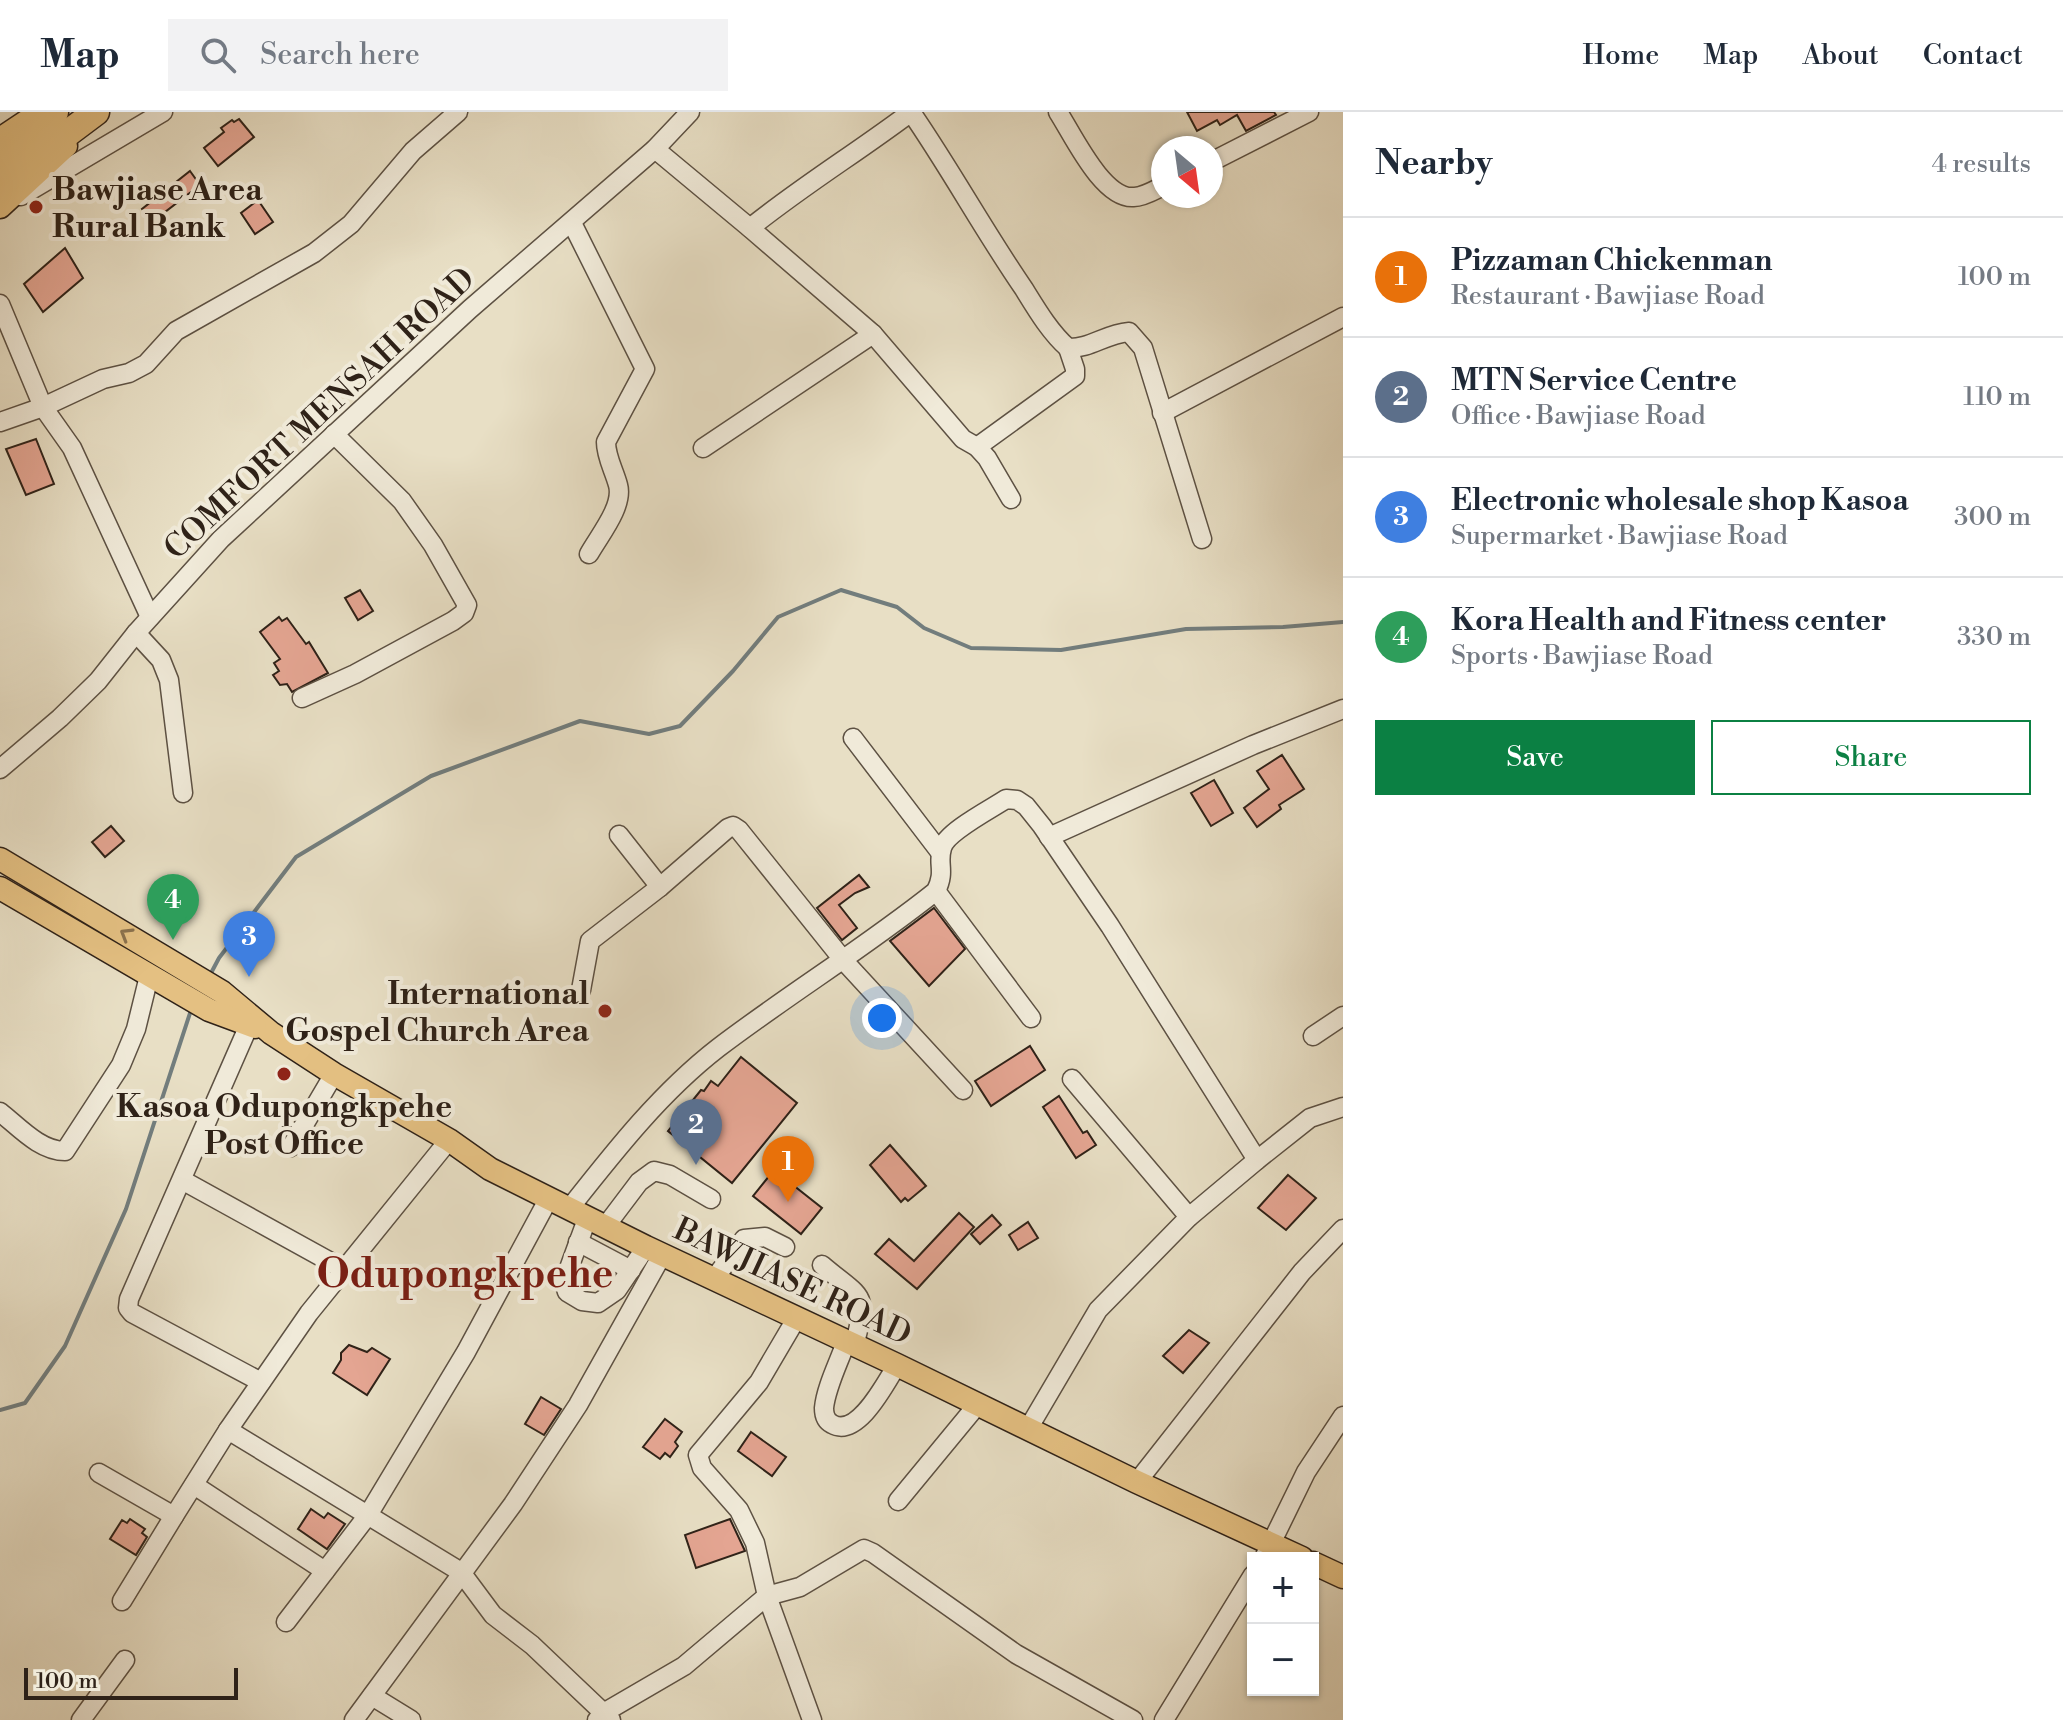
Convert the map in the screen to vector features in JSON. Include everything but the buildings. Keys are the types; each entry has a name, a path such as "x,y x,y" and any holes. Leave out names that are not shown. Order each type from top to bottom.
{"highway":[{"path":"0,158 55,112"},
{"path":"1,199 98,112"}],"main road":[{"path":"0,139 40,112"},
{"name":"BAWJIASE ROAD","path":"0,859 193,975 215,1001 249,1025 271,1033"},
{"name":"BAWJIASE ROAD","path":"0,888 177,992 215,1001 271,1033 334,1074 449,1140 490,1169 1137,1482 1268,1551"},
{"path":"1319,1566 1343,1577"}],"street":[{"path":"1,199 163,112"},
{"path":"0,422 146,364 176,331 314,253 351,224 413,151 458,112"},
{"name":"COMFORT MENSAH ROAD","path":"0,769 98,681 136,633 221,539 470,309 655,149 690,112"},
{"path":"750,228 815,178 911,112 1012,273 1058,339 1068,348 1075,376 977,447"},
{"path":"1058,112 1110,189 1120,195 1135,197 1151,191"},
{"path":"1223,156 1309,112"},
{"path":"655,149 873,334 963,439 977,447 1011,499"},
{"path":"572,223 645,369 606,442 620,489 617,505 589,554"},
{"path":"0,304 43,407 72,448 150,617"},
{"path":"1162,413 1343,317"},
{"path":"1068,348 1080,349 1111,333 1129,332 1143,348 1202,539"},
{"path":"703,448 873,334"},
{"path":"302,698 355,674 453,621 464,613 467,605 433,545 402,501 334,434"},
{"path":"136,633 161,660 169,680 183,793"},
{"path":"1049,837 1253,745 1343,709"},
{"path":"853,738 940,852"},
{"path":"286,1622 368,1515 466,1352 577,1213 630,1133 717,1049 844,961 936,891 943,877 940,852 945,840 1006,799 1017,800 1026,806 1049,837 1110,926 1257,1160"},
{"path":"581,990 590,941 733,826 844,961 963,1090"},
{"path":"619,835 660,887"},
{"path":"936,891 1031,1018"},
{"path":"0,1112 43,1146 53,1151 65,1151 121,1065 136,1029 149,976"},
{"path":"1313,1036 1343,1016"},
{"path":"249,1025 129,1299 128,1308 132,1313 261,1382"},
{"path":"291,1147 334,1074"},
{"path":"1072,1079 1189,1217"},
{"path":"1028,1429 1098,1310 1189,1217 1257,1160 1310,1118 1343,1107"},
{"path":"122,1601 228,1430 309,1313 449,1140"},
{"path":"577,1213 639,1182 654,1171 670,1175 711,1199"},
{"path":"182,1180 345,1270"},
{"path":"577,1213 578,1242 564,1282 567,1292 582,1301 598,1303 617,1290 631,1270 654,1251"},
{"path":"1137,1482 1302,1272 1343,1229"},
{"path":"714,1279 744,1239 765,1237 785,1247"},
{"path":"578,1242 631,1270"},
{"path":"354,1720 513,1504 578,1405 654,1251"},
{"path":"822,1265 859,1296 863,1303 850,1344 824,1405 825,1417 838,1426 853,1424 863,1416 897,1365"},
{"path":"796,1319 759,1382 698,1455 702,1468 739,1510 755,1543 767,1596 812,1720"},
{"path":"898,1501 978,1404"},
{"path":"1268,1551 1306,1472 1343,1416"},
{"path":"228,1430 461,1572 493,1615 532,1645 604,1717 684,1666 767,1596 800,1587 864,1549 1016,1654 1133,1720"},
{"path":"99,1473 174,1516"},
{"path":"194,1485 325,1571"},
{"path":"1164,1720 1247,1585"},
{"path":"81,1720 125,1660"},
{"path":"372,1696 411,1720"}],"waterway":[{"path":"210,975 219,958 296,857 431,776 580,721 649,734 680,726 733,671 778,617 841,590 897,607 924,628 971,648 1061,650 1186,629 1343,622"},
{"path":"0,1410 25,1403 65,1346 126,1209 192,1007"}],"place":[{"name":"Bawjiase Area Rural Bank","path":"36,207"},
{"name":"Kora Health and Fitness center","path":"173,940"},
{"name":"Electronic wholesale shop Kasoa","path":"249,977"},
{"name":"International Gospel Church Area","path":"605,1011"},
{"name":"Kasoa Odupongkpehe Post Office","path":"284,1074"},
{"name":"MTN Service Centre","path":"696,1165"},
{"name":"Pizzaman Chickenman","path":"788,1202"}],"district":[{"name":"Odupongkpehe","path":"465,1273"}]}
